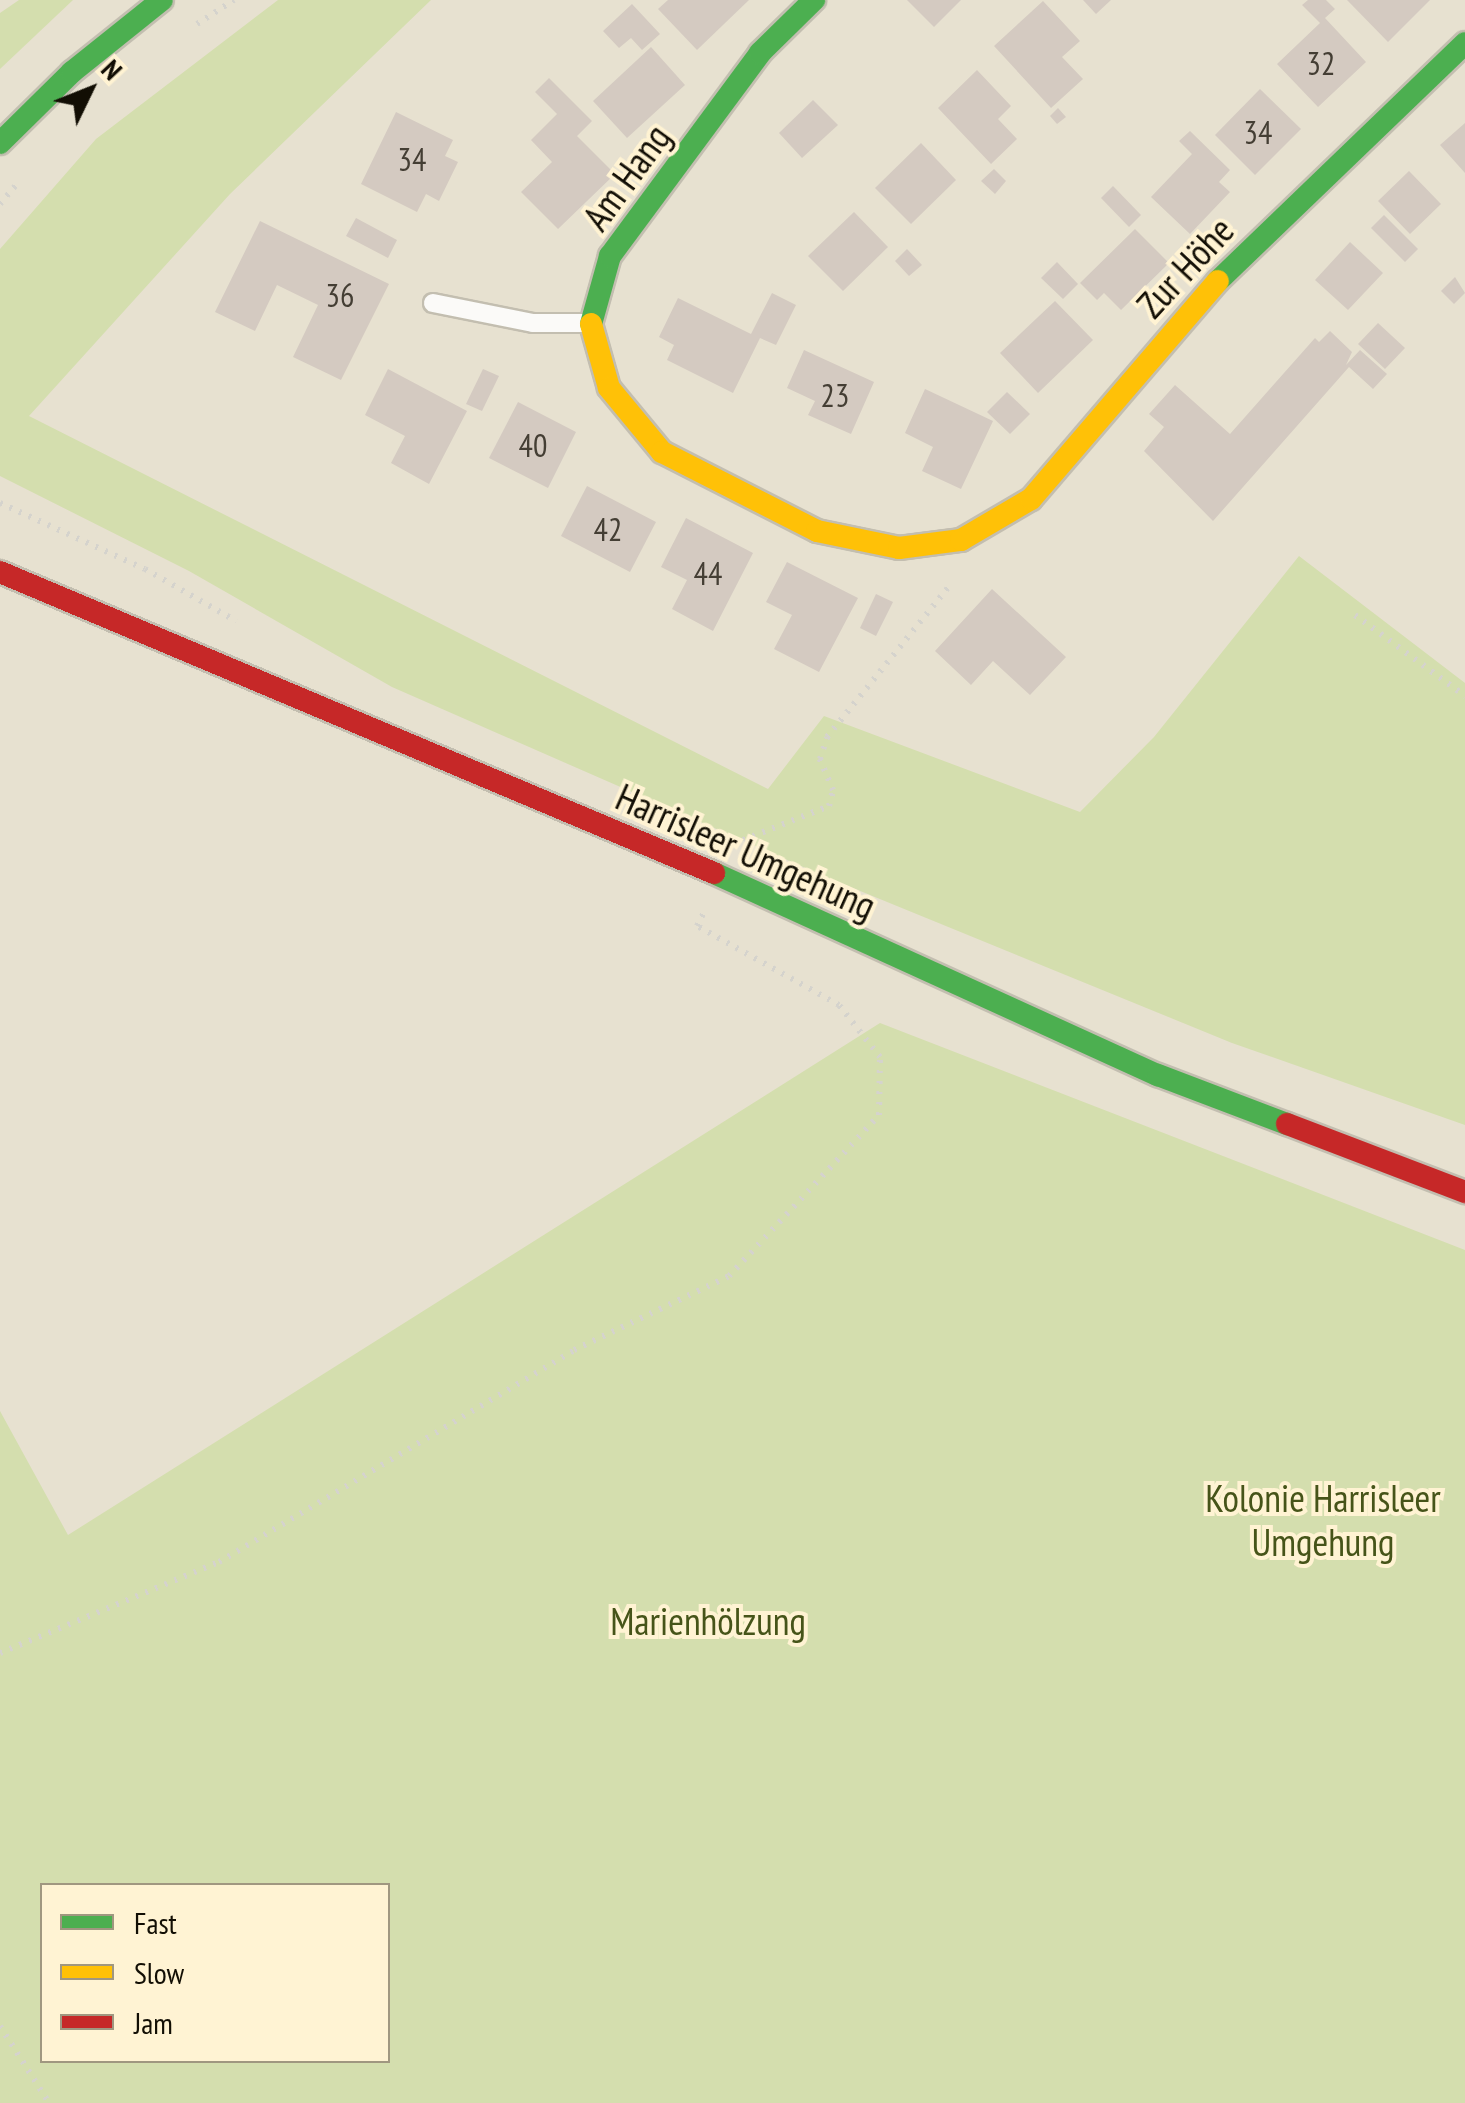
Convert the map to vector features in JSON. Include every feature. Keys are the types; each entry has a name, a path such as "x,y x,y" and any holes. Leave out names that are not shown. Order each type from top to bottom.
{"street":[{"path":"0,144 72,72 162,0"},
{"name":"Am Hang","path":"591,323 610,256 760,52 814,0"},
{"name":"Zur Höhe","path":"961,540 1031,499 1199,299 1465,43"},
{"path":"591,323 609,388 662,452 817,531 899,548 961,540"},
{"name":"Harrisleer Umgehung","path":"0,572 722,876 1158,1076 1465,1192"}],"lane":[{"path":"433,303 532,323 591,323"}],"path":[{"path":"0,1653 218,1562 574,1350 729,1276 879,1115 880,1057 839,1005 698,926 744,838 829,806 834,790 820,759 827,737 953,580 961,540"},
{"path":"1355,615 1465,696"},
{"path":"0,2026 48,2103"}],"green space":[{"path":"19,0 73,0 0,69 0,13"},
{"path":"278,0 431,0 230,194 29,416 768,789 824,716 1080,812 1154,737 1299,556 1465,683 1465,1125 1232,1043 826,877 392,687 189,571 0,476 0,249 96,139"},
{"name":"Marienhölzung","path":"880,1023 1465,1250 1465,2103 0,2103 0,1411 68,1535"}],"building":[{"path":"668,0 749,0 697,50 658,9"},
{"path":"907,0 961,0 934,27"},
{"path":"1083,0 1111,0 1096,14"},
{"path":"1308,0 1326,0 1335,9 1325,18 1366,62 1318,107 1277,64 1320,23 1302,5"},
{"path":"1347,0 1430,0 1388,42"},
{"path":"1043,1 1080,41 1062,57 1083,79 1051,108 994,46"},
{"path":"632,4 660,34 642,50 631,38 619,48 603,31"},
{"path":"651,47 685,85 627,138 593,101"},
{"path":"977,70 1011,106 998,119 1017,139 991,164 938,108"},
{"path":"549,78 592,121 577,136 615,174 558,229 521,192 552,162 531,140 557,114 535,92"},
{"path":"1260,89 1301,129 1255,175 1215,135"},
{"path":"813,100 838,125 802,158 779,133"},
{"path":"1058,108 1066,117 1057,124 1050,116"},
{"path":"396,112 453,140 445,156 458,162 439,201 426,194 417,212 361,184"},
{"path":"1465,123 1465,173 1440,145"},
{"path":"1190,131 1230,170 1219,182 1230,192 1190,234 1151,197 1192,154 1179,141"},
{"path":"921,143 956,180 911,224 875,188"},
{"path":"994,169 1006,181 995,194 981,181"},
{"path":"1409,171 1441,204 1410,234 1378,201"},
{"path":"1113,186 1141,215 1129,227 1101,198"},
{"path":"854,212 888,247 843,291 808,256"},
{"path":"1384,215 1418,249 1405,262 1371,228"},
{"path":"356,218 397,240 388,258 346,236"},
{"path":"260,221 389,284 341,380 293,357 318,305 277,285 255,331 215,312"},
{"path":"1135,229 1169,263 1121,310 1104,293 1097,300 1080,283"},
{"path":"1350,242 1383,273 1348,310 1315,280"},
{"path":"907,249 922,265 909,276 895,261"},
{"path":"1057,262 1078,284 1063,299 1041,278"},
{"path":"1455,277 1465,293 1454,304 1441,291"},
{"path":"772,293 796,305 776,345 760,338 733,393 667,360 674,345 659,337 678,298 751,334"},
{"path":"1055,301 1093,340 1038,393 1000,353"},
{"path":"1378,323 1405,348 1385,369 1358,344"},
{"path":"1330,331 1352,352 1346,365 1360,350 1387,374 1373,389 1349,367 1213,521 1144,451 1164,427 1149,414 1175,385 1230,434 1315,338 1319,342"},
{"path":"804,350 874,382 851,434 808,415 815,401 787,388"},
{"path":"388,369 467,411 429,484 391,463 405,436 365,415"},
{"path":"483,369 499,376 482,411 466,404"},
{"path":"925,389 993,421 961,489 922,471 933,447 905,433"},
{"path":"1007,392 1030,414 1010,434 987,412"},
{"path":"518,402 576,432 548,488 489,458"},
{"path":"587,486 656,522 630,572 561,536"},
{"path":"686,518 753,553 713,631 672,609 687,580 661,567"},
{"path":"787,562 858,598 819,672 774,649 792,615 766,602"},
{"path":"992,589 1066,657 1030,695 993,661 971,685 935,651"},
{"path":"876,594 893,602 876,636 860,628"}],"traffic: fast":[{"path":"0,143 72,72 162,0"},
{"path":"591,324 610,256 760,53 814,0"},
{"path":"1218,281 1465,43"},
{"path":"714,873 1158,1075 1287,1124"}],"traffic: slow":[{"path":"591,324 609,388 662,452 817,531 899,548 961,540 1031,499 1218,281"}],"traffic: jam":[{"path":"0,572 714,873"},
{"path":"1287,1124 1465,1192"}],"park label":[{"name":"Kolonie Harrisleer Umgehung","path":"1323,1520"}]}
